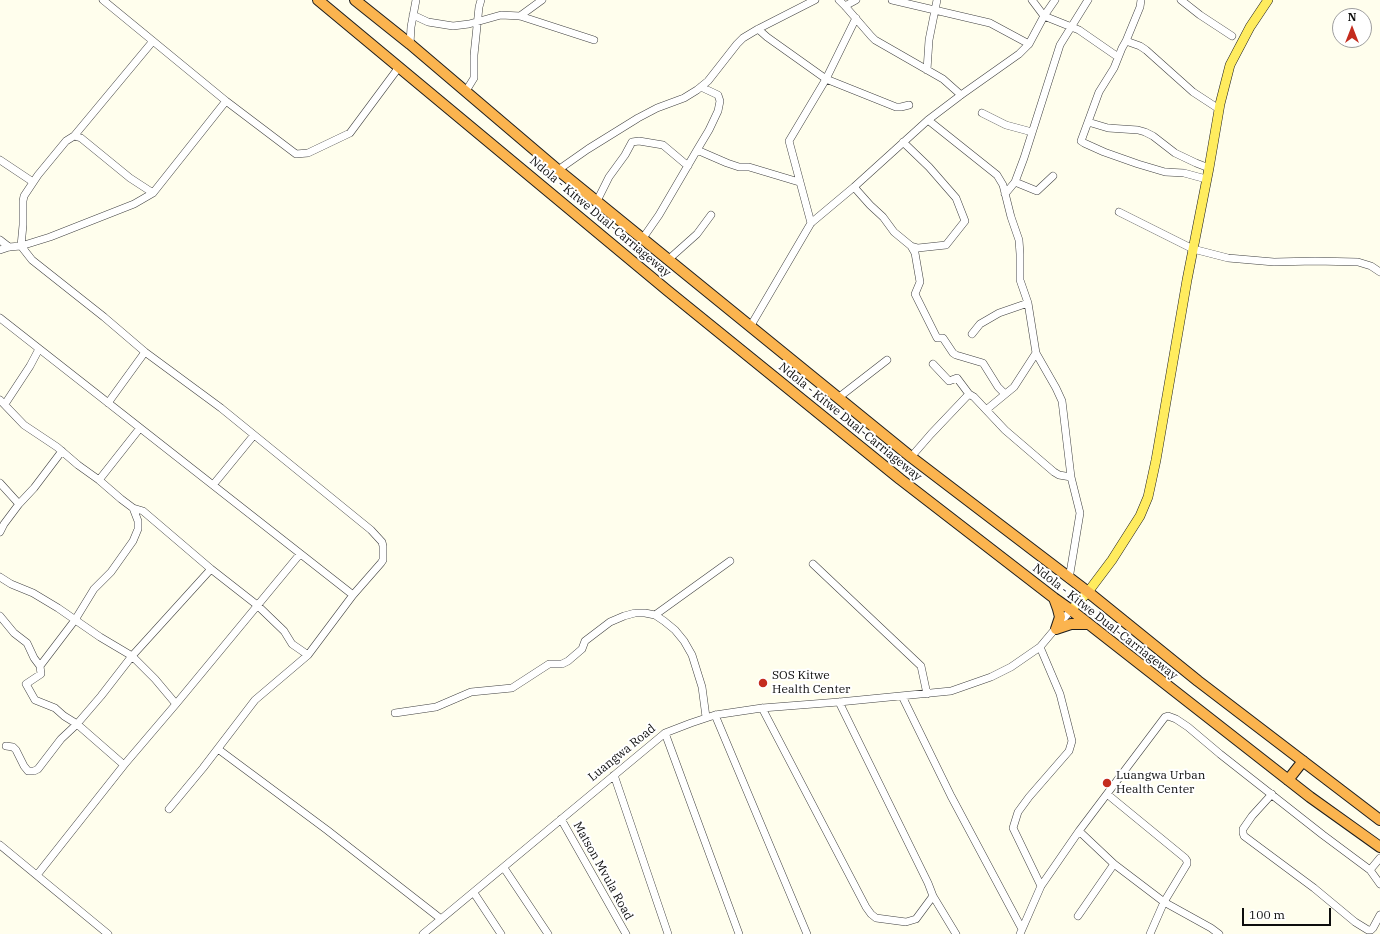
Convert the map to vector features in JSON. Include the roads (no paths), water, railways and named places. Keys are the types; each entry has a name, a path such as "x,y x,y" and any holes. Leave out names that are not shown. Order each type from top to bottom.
{"highway":[{"name":"Ndola - Kitwe Dual-Carriageway","path":"318,0 668,291 900,479 1071,610 1288,780 1380,847"},
{"name":"Ndola - Kitwe Dual-Carriageway","path":"355,0 410,44 558,170 911,457 1088,592 1198,681 1380,820"},
{"path":"1054,598 1060,617 1056,629"},
{"path":"1056,629 1071,624 1088,624"},
{"path":"1288,780 1303,762"}],"main road":[{"name":"Luangwa Road","path":"1071,610 1088,592 1112,560 1140,516 1148,497 1156,460 1219,109 1230,65 1250,27 1268,0"}],"street":[{"path":"103,0 226,101 296,154 308,153 350,133 399,67"},
{"path":"410,44 416,0"},
{"path":"466,91 474,78 474,55 479,7 482,0"},
{"path":"520,16 542,0"},
{"path":"558,170 588,149 638,118 657,108 684,98 701,87 708,81 743,38 815,0"},
{"path":"839,0 875,40 943,79 961,95"},
{"path":"845,6 856,0"},
{"path":"892,0 935,11 962,15 990,23 1029,44"},
{"path":"927,70 929,40 937,0"},
{"path":"1032,0 1044,16 1079,30 1118,57"},
{"path":"750,326 811,223 928,120 1012,60 1029,44 1044,16 1055,0"},
{"path":"1005,194 1015,182 1060,45 1088,0"},
{"path":"1141,0 1140,7 1114,68 1099,92 1082,141 1104,152 1138,164 1165,172 1184,174 1206,179"},
{"path":"1180,0 1232,36"},
{"path":"413,15 428,22 453,26 501,15 520,16 594,40"},
{"path":"811,223 789,141 826,80 856,18"},
{"path":"758,29 826,80 896,107 909,105"},
{"path":"153,41 74,136 66,141 27,190 23,201 21,246 32,260 104,316 145,352 220,408 371,530 382,542 384,556 382,563 353,595 308,655 255,700 218,749 169,809"},
{"path":"1126,41 1146,50 1193,92 1219,109"},
{"path":"643,238 659,216 709,130 718,111 720,98 716,93 701,87"},
{"path":"0,250 9,247 21,246 50,237 134,204 153,193 226,101"},
{"path":"982,113 1006,125 1032,132"},
{"path":"928,120 997,175 1003,185 1018,240 1021,287 1028,303 1036,352 1062,401 1072,477 1080,516 1069,579"},
{"path":"1088,122 1108,128 1138,130 1144,132 1175,153 1196,164 1209,168"},
{"path":"74,136 81,138 130,178 153,193"},
{"path":"598,201 609,177 625,155 632,142 639,141 663,145 688,166"},
{"path":"903,142 956,198 965,221 945,246 918,248 911,246"},
{"path":"697,150 727,164 739,167 749,167 799,182"},
{"path":"0,160 33,182"},
{"path":"1015,182 1037,191 1053,176"},
{"path":"854,186 870,205 884,217 894,232 911,246 915,253 920,282 915,294 936,338 943,338 956,356 983,363 998,387 1005,394"},
{"path":"1119,212 1193,249 1228,258 1274,262 1358,262 1371,266 1380,272"},
{"path":"669,259 697,234 711,215"},
{"path":"0,240 9,247"},
{"path":"972,334 980,324 999,313 1028,303"},
{"path":"0,318 353,595"},
{"path":"39,349 30,366 2,402 24,425 62,451 133,508 143,511 212,570 257,605 284,631 292,644 308,655"},
{"path":"108,403 145,352"},
{"path":"986,410 1014,387 1036,352"},
{"path":"838,398 887,360"},
{"path":"933,364 949,381 957,378 969,394 1005,430 1054,472 1059,475 1072,477"},
{"path":"911,457 969,394"},
{"path":"99,480 140,428"},
{"path":"213,485 254,435"},
{"path":"0,532 19,504 34,488 62,451"},
{"path":"0,483 19,504"},
{"path":"40,666 75,620 94,590 111,572 133,541 138,529 138,521 133,508"},
{"path":"37,875 124,765 300,554"},
{"path":"655,616 730,561"},
{"path":"813,564 921,666 927,694"},
{"path":"6,746 13,747 28,771 34,772 47,759 61,739 77,724 101,696 132,656 212,570"},
{"path":"0,577 11,584 33,593 132,656 155,679 176,704"},
{"name":"Luangwa Road","path":"423,934 665,733 706,717 762,708 951,691 991,677 1011,667 1040,647 1071,610"},
{"path":"395,713 436,707 471,692 512,688 549,664 562,664 568,661 582,649 585,641 610,622 634,613 645,613 664,621 675,630 684,641 692,655 702,687 706,717"},
{"path":"0,616 14,633 27,643 34,658 40,666 41,674 26,684 35,700 55,708 77,724 124,765"},
{"path":"1040,647 1060,694 1072,741 1069,751 1018,812 1013,828 1041,886"},
{"path":"902,696 951,796 1021,932"},
{"path":"838,702 928,883 933,896 956,934"},
{"path":"762,708 871,914 876,918 906,922 916,919 933,896"},
{"path":"715,715 807,934"},
{"path":"1021,932 1041,886 1079,831 1165,717 1168,716 1176,719 1188,727 1323,835 1370,870 1380,884"},
{"path":"665,733 739,934"},
{"path":"218,749 327,830 441,919"},
{"path":"614,775 668,934"},
{"path":"1107,794 1187,861 1187,864 1164,902 1150,934"},
{"path":"1272,794 1252,816 1243,829 1244,836 1314,888 1355,922 1368,930 1373,928 1380,916"},
{"name":"Matson Mvula Road","path":"561,819 626,934"},
{"path":"1079,831 1114,864 1164,902 1219,934"},
{"path":"0,845 108,934"},
{"path":"1370,870 1380,858"},
{"path":"1078,916 1114,864"},
{"path":"504,868 548,934"},
{"path":"474,893 501,934"}],"place":[{"name":"SOS Kitwe Health Center","path":"763,683"},
{"name":"Luangwa Urban Health Center","path":"1107,783"}]}
